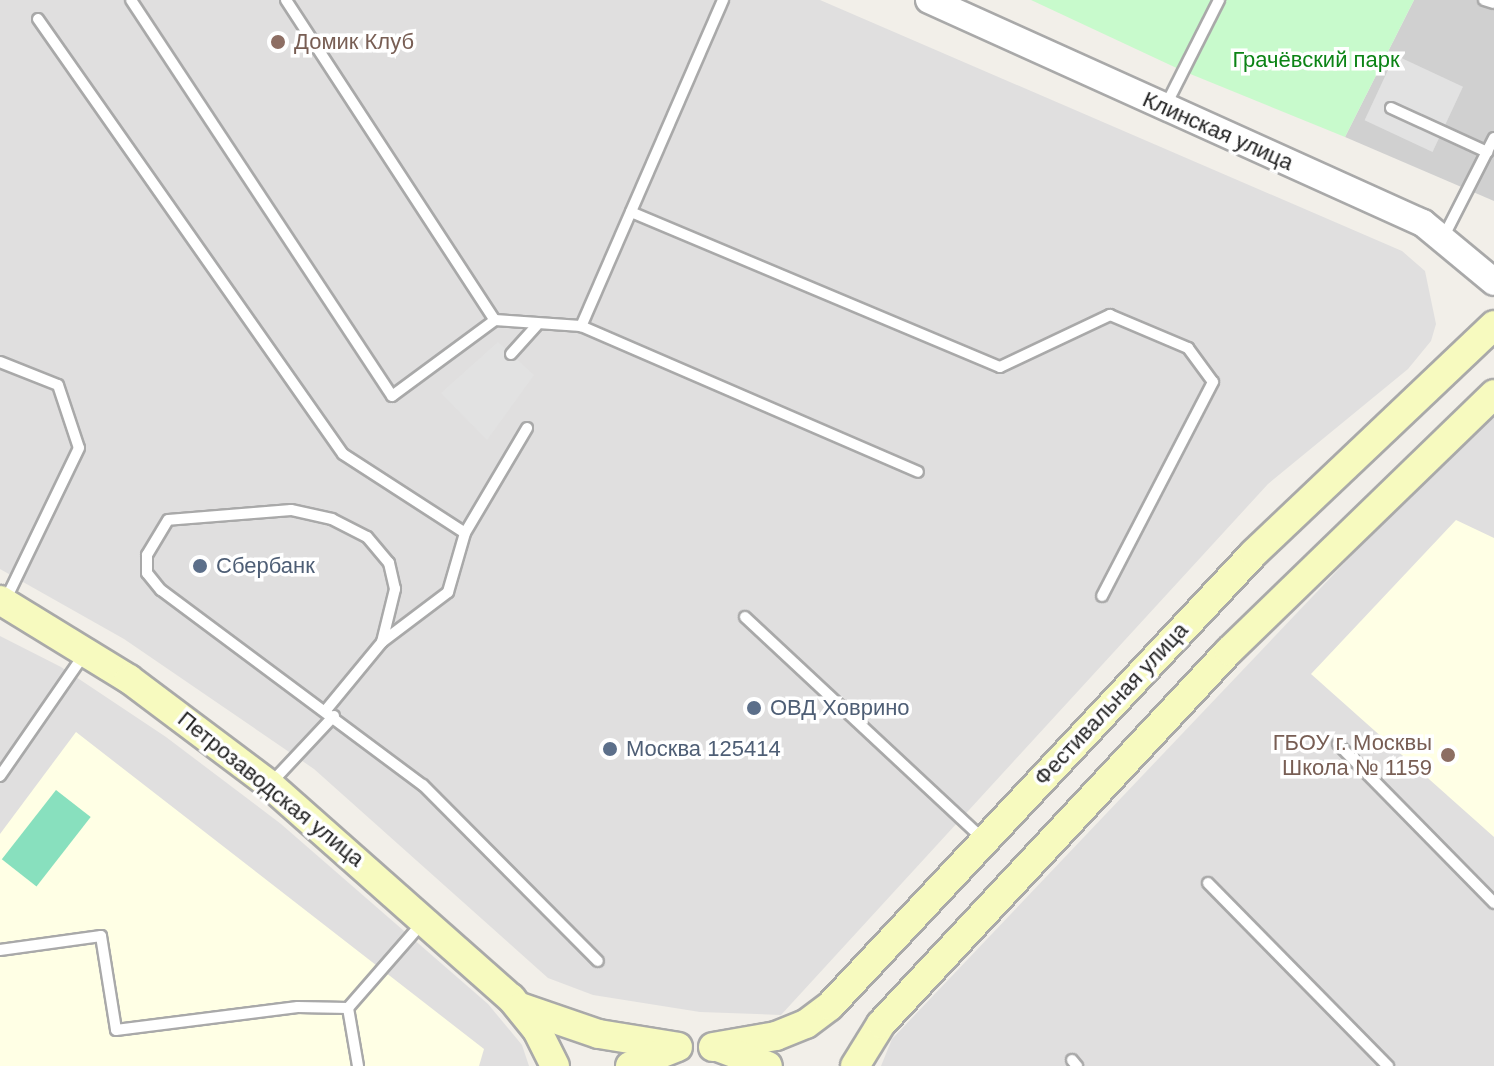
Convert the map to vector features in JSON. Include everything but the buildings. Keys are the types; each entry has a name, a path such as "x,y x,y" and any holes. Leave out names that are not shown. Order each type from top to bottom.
{"main road":[{"name":"Фестивальная улица","path":"713,1047 776,1036 806,1024 830,1006 1254,553 1494,325"},
{"path":"855,1066 877,1029 1229,651 1494,394"},
{"name":"Петрозаводская улица","path":"2,601 87,651 203,730 270,785 520,1007 555,1066"},
{"name":"Петрозаводская улица","path":"520,1007 599,1034 678,1047"},
{"path":"630,1066 678,1047 713,1047 768,1066"}],"street":[{"name":"Клинская улица","path":"929,0 1444,236 1494,282"}],"lane":[{"path":"131,0 392,396 495,320 536,326 581,326 918,472"},
{"path":"286,0 495,320"},
{"path":"581,326 723,0"},
{"path":"1165,106 1219,0"},
{"path":"1484,0 1494,3"},
{"path":"38,19 343,454 465,533"},
{"path":"1391,108 1487,152"},
{"path":"1444,236 1494,138"},
{"path":"631,212 1000,367 1110,315 1188,348 1213,382 1102,596"},
{"path":"511,354 536,326"},
{"path":"0,362 58,385 79,448 2,601"},
{"path":"270,785 330,713 382,642 448,592 465,533 527,428"},
{"path":"382,642 395,589 389,563 367,537 332,519 291,510 192,514 168,520 155,536 147,555 147,573 161,590 423,785 598,961"},
{"path":"745,617 984,841"},
{"path":"0,776 87,651"},
{"path":"1338,744 1494,903"},
{"path":"1208,883 1388,1066"},
{"path":"0,950 101,936 116,1030 298,1007 348,1008 425,920"},
{"path":"348,1008 358,1066"}],"shaded area":[{"path":"0,0 820,0 1402,251 1425,271 1436,324 1431,341 1408,369 1268,484 781,1015 700,1012 593,995 548,978 314,769 124,639 0,569"},
{"path":"1414,0 1494,0 1494,201 1345,137"},
{"path":"1395,55 1463,87 1433,152 1365,120"},
{"path":"498,342 534,375 487,440 441,393"},
{"path":"1494,416 1494,1066 881,1066 892,1039 1430,473"},
{"name":"ГБОУ г. Москвы Школа № 1159","path":"1456,520 1494,538 1494,837 1311,674"},
{"path":"0,636 61,667 166,737 281,824 488,1004 522,1045 529,1066 0,1066"},
{"path":"76,732 484,1049 479,1066 0,1066 0,834"}],"green space":[{"name":"Грачёвский парк","path":"1031,0 1414,0 1345,137 1183,71"},
{"path":"56,790 91,817 36,886 2,859"}],"place":[{"name":"Домик Клуб","path":"278,42"},
{"name":"Сбербанк","path":"200,566"},
{"name":"ОВД Ховрино","path":"754,708"},
{"name":"Москва 125414","path":"610,749"},
{"name":"ГБОУ г. Москвы Школа № 1159","path":"1448,755"}]}
